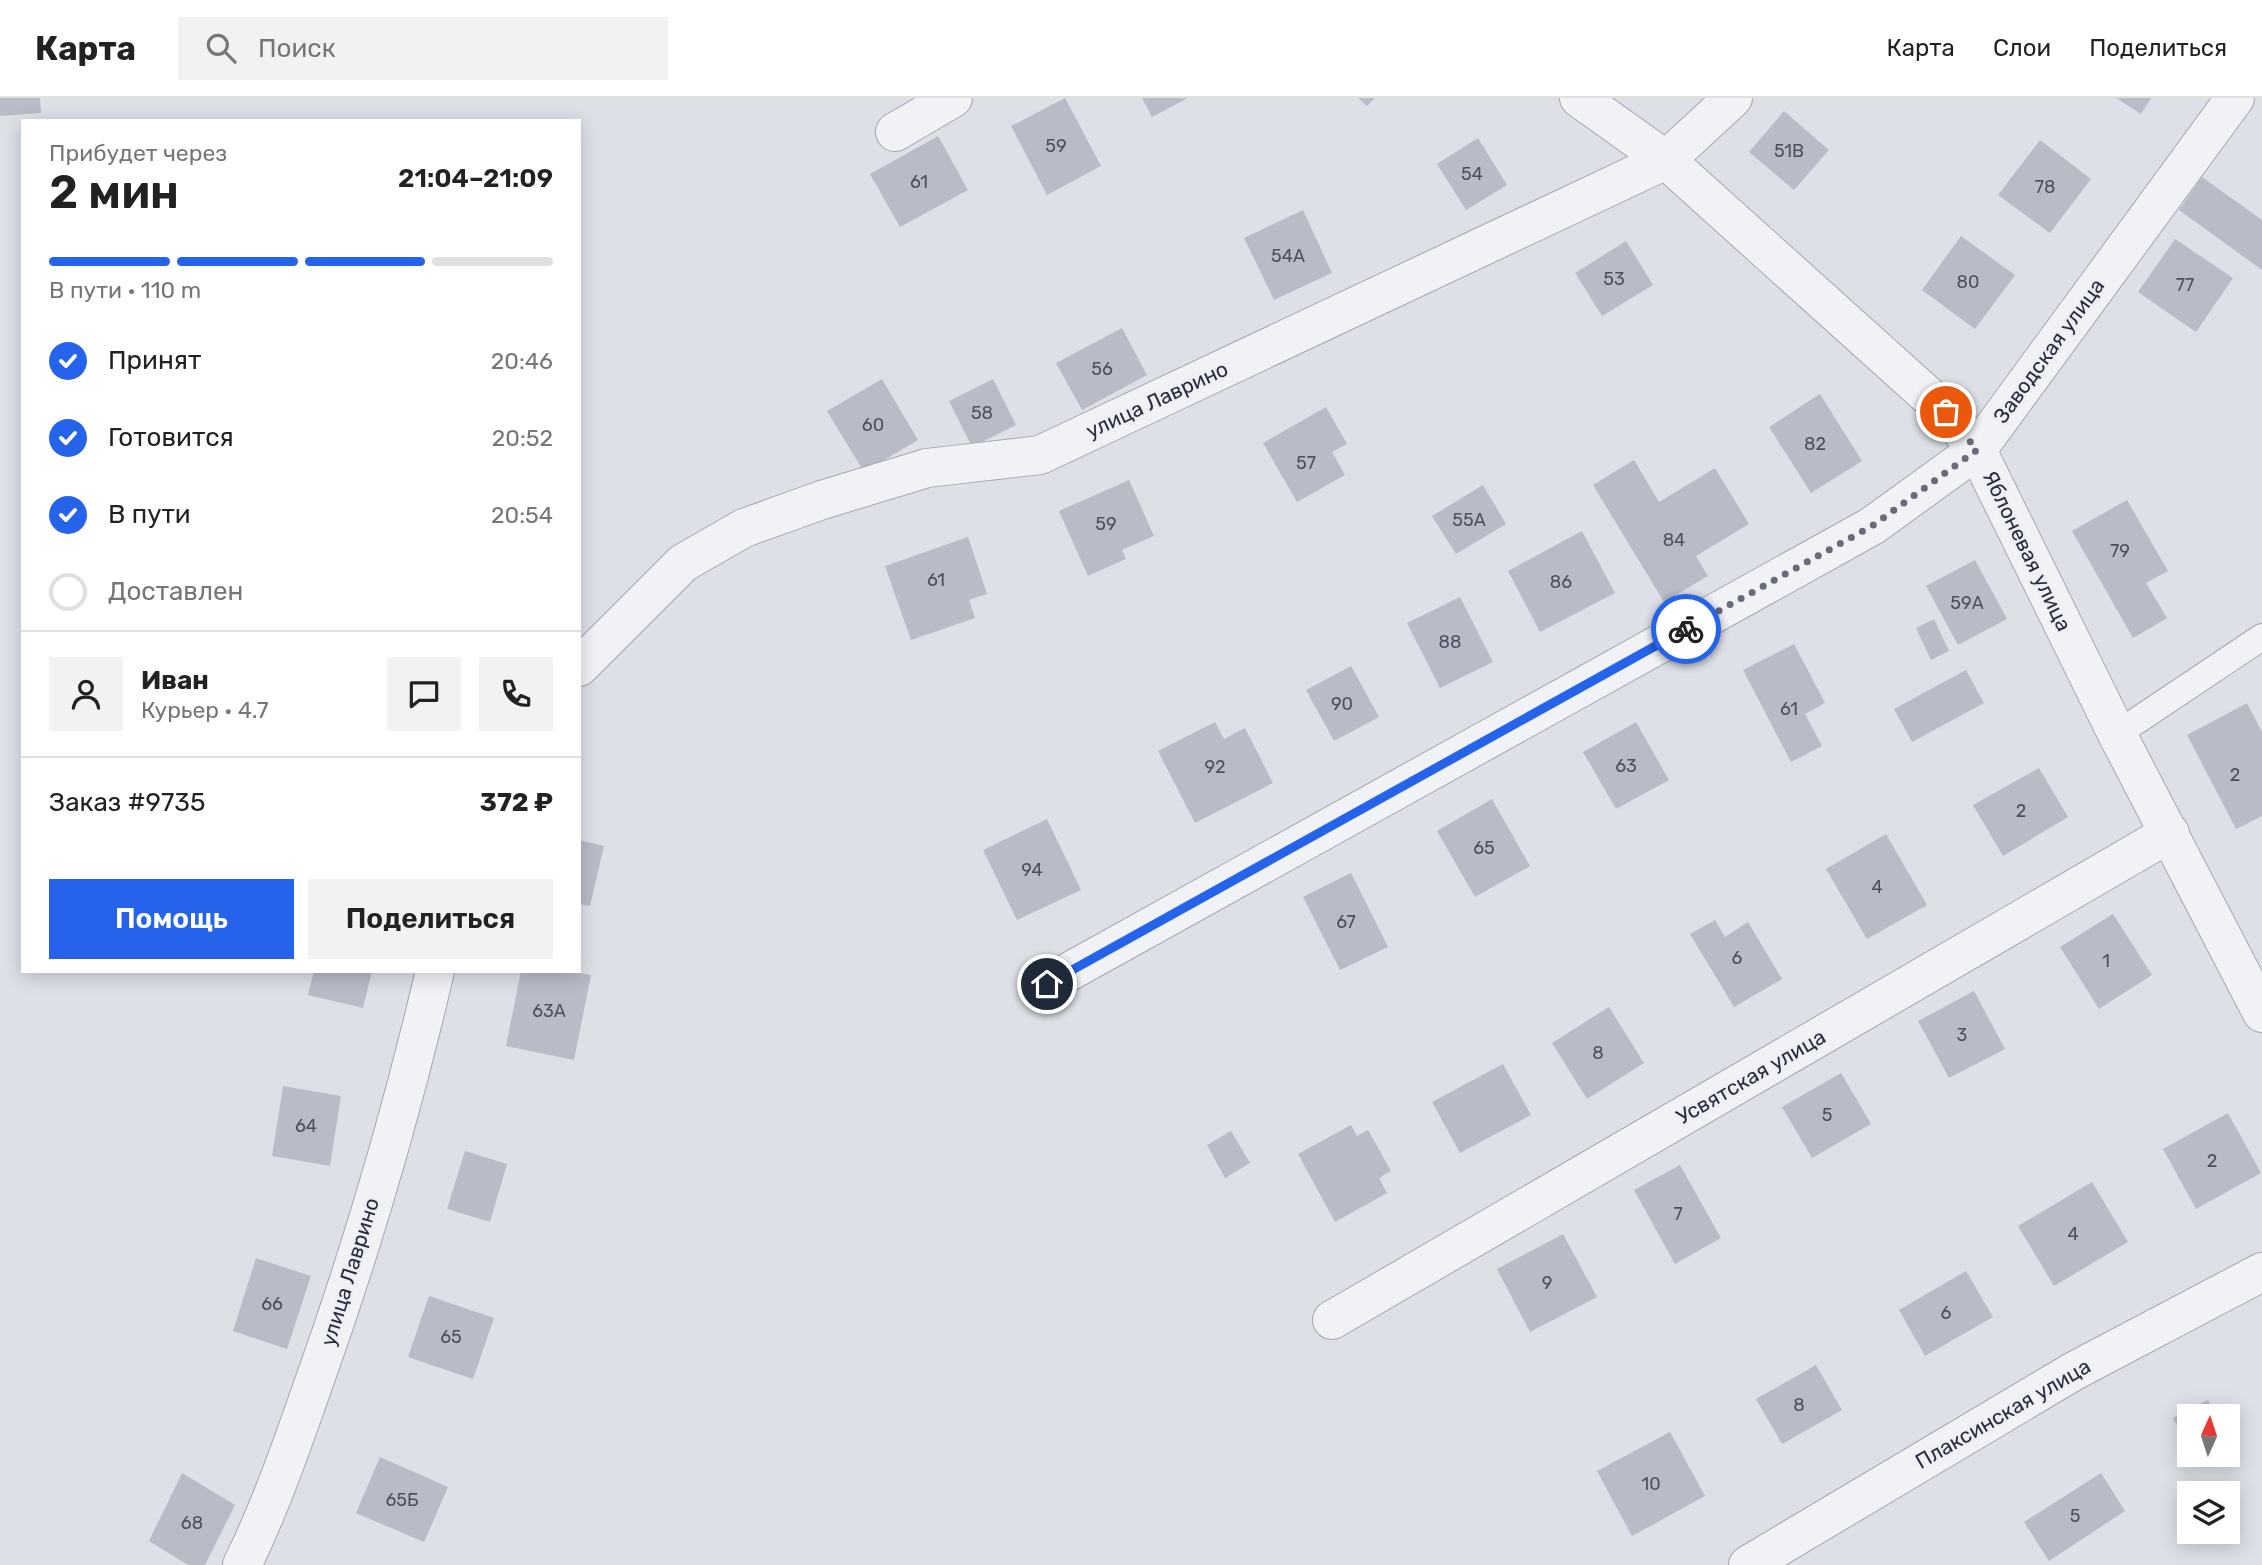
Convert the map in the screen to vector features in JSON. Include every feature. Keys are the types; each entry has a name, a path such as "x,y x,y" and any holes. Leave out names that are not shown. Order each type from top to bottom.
{"street":[{"path":"895,132 953,98"},
{"name":"Яблоневая улица","path":"1579,98 1666,160 1946,412 1977,450 2117,734 2262,1013"},
{"name":"улица Лаврино","path":"581,665 683,563 744,528 822,500 927,468 1040,455 1666,160 1733,98"},
{"name":"Заводская улица","path":"1047,984 1872,526 1977,450 2235,98"},
{"name":"Усвятская улица","path":"1332,1320 2170,833"},
{"name":"улица Лаврино","path":"242,1565 266,1518 345,1297 419,1041 436,973"},
{"name":"Плаксинская улица","path":"1748,1565 2074,1371 2262,1272"}],"lane":[{"path":"2117,734 2262,637"}],"building":[{"path":"0,98 40,98 41,113 0,116"},
{"path":"1065,98 1101,166 1047,195 1011,126"},
{"path":"1142,98 1188,98 1152,117"},
{"path":"1358,98 1375,98 1367,106"},
{"path":"2116,98 2151,98 2141,114"},
{"path":"1784,111 1829,150 1794,190 1749,152"},
{"path":"938,136 968,190 900,227 870,174"},
{"path":"1478,138 1507,185 1466,210 1437,164"},
{"path":"2040,140 2091,179 2050,233 1998,195"},
{"path":"2202,177 2262,220 2262,270 2179,210"},
{"path":"1303,210 1332,273 1274,300 1244,238"},
{"path":"1961,236 2015,275 1975,329 1922,290"},
{"path":"2175,239 2233,278 2196,332 2138,292"},
{"path":"1626,241 1653,285 1602,316 1575,273"},
{"path":"1122,328 1147,375 1082,410 1056,363"},
{"path":"882,379 918,440 864,472 827,411"},
{"path":"993,379 1016,425 972,447 949,401"},
{"path":"1820,394 1862,461 1811,493 1769,427"},
{"path":"1326,407 1347,444 1332,452 1345,475 1297,502 1263,443"},
{"path":"1634,460 1659,502 1715,468 1749,524 1696,556 1708,576 1664,602 1593,485"},
{"path":"1129,480 1154,536 1122,550 1126,559 1088,576 1059,511"},
{"path":"1483,485 1506,524 1456,554 1432,516"},
{"path":"2127,500 2168,571 2146,583 2167,618 2133,638 2072,531"},
{"path":"1582,531 1615,593 1540,632 1508,571"},
{"path":"968,537 987,594 969,600 975,618 911,640 885,566"},
{"path":"1975,560 2007,619 1958,645 1926,586"},
{"path":"1460,597 1493,662 1440,688 1407,623"},
{"path":"1934,619 1949,651 1931,660 1916,628"},
{"path":"1794,644 1825,703 1805,714 1822,746 1791,762 1743,670"},
{"path":"1351,666 1379,717 1334,741 1306,690"},
{"path":"1966,670 1984,703 1912,742 1894,709"},
{"path":"2247,703 2262,732 2262,816 2236,829 2187,735"},
{"path":"1215,722 1224,739 1245,728 1273,783 1195,823 1158,751"},
{"path":"1636,722 1669,780 1616,809 1583,752"},
{"path":"2039,768 2068,817 2003,856 1973,805"},
{"path":"1492,799 1530,866 1475,897 1437,831"},
{"path":"1047,819 1081,890 1017,920 983,850"},
{"path":"1886,834 1927,905 1867,939 1826,869"},
{"path":"581,840 604,846 590,906 581,904"},
{"path":"1351,873 1388,947 1340,970 1303,897"},
{"path":"2113,914 2152,975 2099,1009 2060,947"},
{"path":"1715,920 1725,937 1748,922 1782,979 1734,1007 1690,934"},
{"path":"314,973 372,973 363,1008 308,995"},
{"path":"521,973 591,975 574,1060 506,1046"},
{"path":"1974,991 2005,1049 1949,1078 1918,1021"},
{"path":"1609,1007 1644,1063 1587,1099 1552,1043"},
{"path":"1503,1064 1531,1115 1460,1153 1432,1102"},
{"path":"1841,1073 1871,1124 1812,1158 1782,1107"},
{"path":"283,1086 341,1096 330,1166 272,1156"},
{"path":"2228,1113 2261,1173 2196,1209 2163,1149"},
{"path":"1351,1125 1357,1136 1368,1130 1391,1171 1379,1178 1387,1193 1335,1222 1298,1154"},
{"path":"1231,1131 1250,1163 1225,1178 1207,1145"},
{"path":"465,1151 507,1164 490,1222 447,1209"},
{"path":"1680,1165 1721,1238 1675,1264 1634,1190"},
{"path":"2092,1182 2128,1242 2054,1286 2018,1226"},
{"path":"1563,1234 1597,1297 1530,1332 1497,1269"},
{"path":"256,1258 311,1276 287,1349 233,1331"},
{"path":"1966,1271 1993,1317 1925,1356 1899,1310"},
{"path":"429,1296 494,1318 473,1379 408,1357"},
{"path":"1816,1365 1842,1410 1782,1444 1756,1399"},
{"path":"1670,1432 1705,1496 1632,1536 1597,1471"},
{"path":"380,1457 448,1487 424,1542 356,1513"},
{"path":"182,1473 235,1505 205,1565 188,1565 149,1541"},
{"path":"2101,1473 2125,1511 2049,1561 2024,1522"}],"way so far":[{"path":"1686,629 1872,526 1977,450 1946,412"}],"route":[{"path":"1047,984 1686,629"}]}
